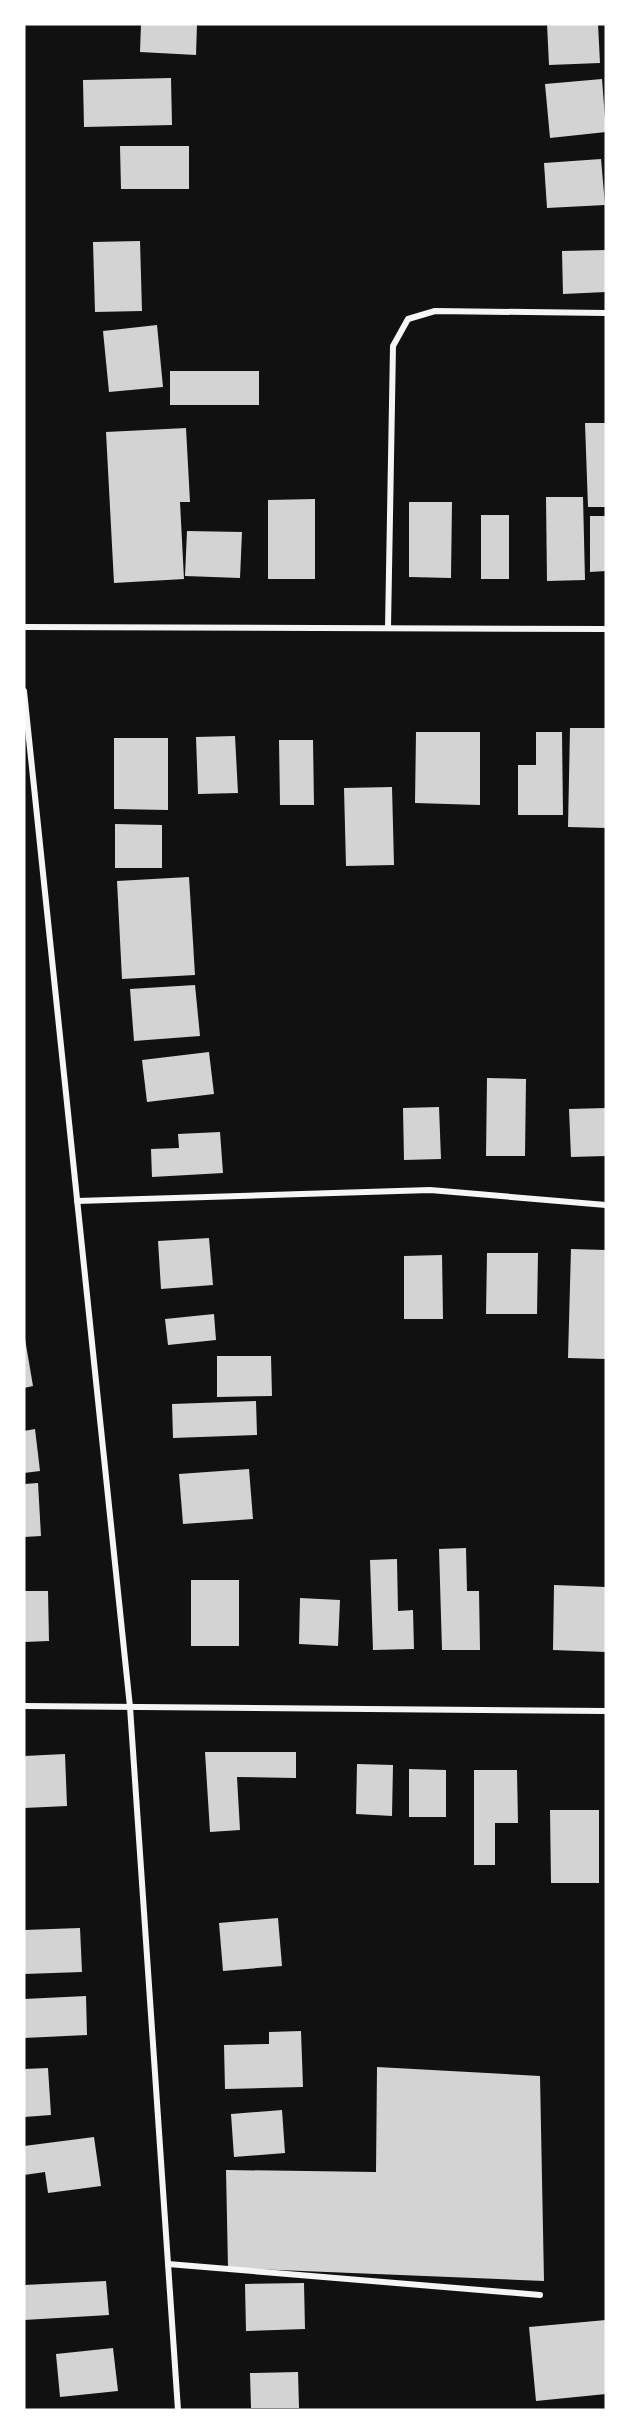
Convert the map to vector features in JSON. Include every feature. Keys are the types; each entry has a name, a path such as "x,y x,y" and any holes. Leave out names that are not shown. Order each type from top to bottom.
{"street":[{"path":"388,628 393,346 408,319 435,311 606,313"},
{"path":"24,627 606,629"},
{"path":"24,691 130,1707 178,2410"},
{"path":"77,1201 430,1190 606,1205"},
{"path":"24,1706 606,1711"},
{"path":"168,2264 540,2295"}],"building":[{"path":"141,24 197,24 196,55 140,52"},
{"path":"547,24 598,24 600,63 549,65"},
{"path":"171,78 172,125 84,127 83,80"},
{"path":"602,79 606,132 550,138 545,84"},
{"path":"120,146 189,146 189,189 121,189"},
{"path":"601,159 605,205 547,208 544,163"},
{"path":"140,241 142,311 95,312 93,242"},
{"path":"606,250 606,292 563,294 562,251"},
{"path":"157,325 163,387 109,392 103,331"},
{"path":"170,371 259,371 259,405 170,405"},
{"path":"585,423 606,423 606,507 588,507"},
{"path":"186,428 190,502 180,502 184,579 114,583 106,432"},
{"path":"546,497 583,497 585,580 547,581"},
{"path":"315,499 315,579 268,579 268,500"},
{"path":"409,502 452,502 451,578 409,577"},
{"path":"481,515 509,515 509,579 481,579"},
{"path":"590,516 606,516 606,571 590,572"},
{"path":"187,531 242,532 240,578 185,576"},
{"path":"570,728 606,728 606,828 568,827"},
{"path":"416,732 480,732 480,805 415,803"},
{"path":"536,732 562,732 563,815 518,815 518,765 536,765"},
{"path":"235,736 238,793 198,794 196,737"},
{"path":"114,738 168,738 168,810 114,809"},
{"path":"279,740 313,740 314,805 280,805"},
{"path":"392,787 394,865 346,866 344,788"},
{"path":"115,824 162,825 162,868 115,868"},
{"path":"189,877 195,975 122,979 117,881"},
{"path":"195,985 200,1036 134,1041 130,989"},
{"path":"209,1052 214,1094 147,1102 142,1060"},
{"path":"487,1078 526,1079 525,1156 486,1156"},
{"path":"439,1107 441,1159 404,1160 403,1108"},
{"path":"606,1108 606,1156 571,1157 569,1109"},
{"path":"220,1132 223,1173 152,1177 151,1149 179,1148 178,1134"},
{"path":"209,1238 213,1285 161,1289 158,1241"},
{"path":"571,1249 606,1250 606,1359 568,1358"},
{"path":"487,1253 538,1253 537,1314 486,1314"},
{"path":"442,1255 443,1319 404,1319 404,1256"},
{"path":"214,1314 216,1340 168,1345 165,1319"},
{"path":"24,1333 33,1386 24,1388"},
{"path":"217,1356 271,1356 272,1396 217,1397"},
{"path":"256,1401 257,1435 173,1438 172,1404"},
{"path":"35,1429 40,1471 24,1473 24,1431"},
{"path":"249,1469 253,1519 183,1524 179,1474"},
{"path":"38,1483 41,1536 24,1537 24,1484"},
{"path":"466,1548 467,1591 479,1591 480,1650 442,1650 439,1549"},
{"path":"397,1559 398,1611 413,1610 414,1649 373,1650 370,1560"},
{"path":"191,1580 239,1580 239,1646 191,1646"},
{"path":"554,1585 606,1587 606,1652 553,1650"},
{"path":"24,1591 48,1591 49,1641 24,1642"},
{"path":"300,1598 340,1600 338,1646 299,1644"},
{"path":"205,1752 296,1752 296,1778 237,1777 240,1830 210,1832"},
{"path":"65,1754 67,1806 24,1808 24,1756"},
{"path":"357,1764 393,1765 392,1816 356,1814"},
{"path":"409,1769 446,1770 446,1817 409,1817"},
{"path":"474,1770 517,1770 518,1823 495,1823 495,1865 474,1865"},
{"path":"550,1810 599,1810 599,1883 551,1883"},
{"path":"278,1918 282,1966 223,1971 219,1923"},
{"path":"80,1928 82,1972 24,1974 24,1930"},
{"path":"86,1996 87,2035 24,2038 24,1999"},
{"path":"301,2031 303,2087 225,2089 224,2045 269,2044 269,2032"},
{"path":"377,2067 540,2076 544,2281 228,2268 226,2170 376,2172"},
{"path":"48,2068 51,2115 24,2117 24,2069"},
{"path":"282,2110 285,2153 234,2157 231,2114"},
{"path":"94,2137 101,2186 48,2193 45,2172 24,2175 24,2146"},
{"path":"106,2281 109,2315 24,2320 24,2285"},
{"path":"304,2283 305,2329 246,2331 245,2284"},
{"path":"606,2320 606,2394 536,2401 529,2327"},
{"path":"113,2348 118,2391 60,2397 56,2354"},
{"path":"298,2372 299,2408 251,2408 250,2373"}]}
